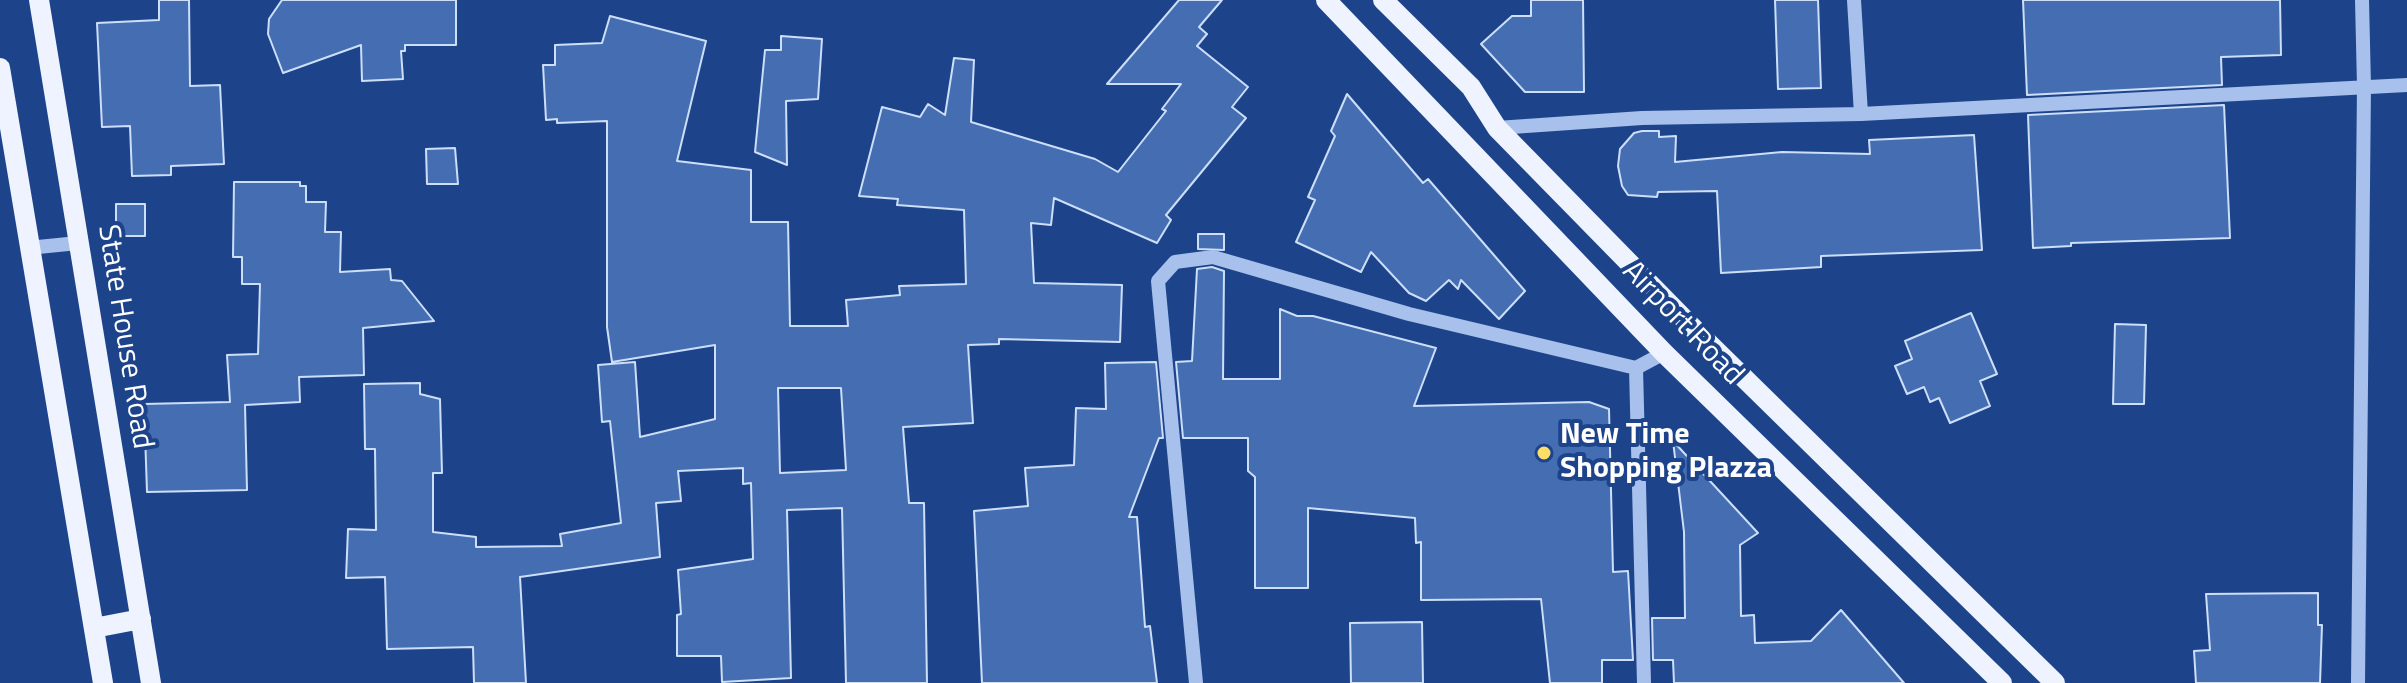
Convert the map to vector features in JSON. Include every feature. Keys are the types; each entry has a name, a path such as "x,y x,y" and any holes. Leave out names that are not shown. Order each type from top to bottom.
{"main road":[{"name":"State House Road","path":"39,0 151,683"},
{"name":"Airport Road","path":"1326,0 1664,353 2002,683"},
{"name":"Airport Road","path":"1383,0 1471,87 1497,128 1693,328 2055,683"},
{"path":"0,68 103,683"},
{"path":"94,628 141,619"}],"street":[{"path":"1854,0 1861,114"},
{"path":"2358,683 2364,86 2362,0"},
{"path":"1497,128 1642,118 1861,114 2407,85"},
{"path":"28,248 78,243"},
{"path":"1196,683 1158,281 1175,262 1213,257 1409,314 1636,368 1664,353"},
{"path":"1636,368 1644,683"}],"building":[{"path":"159,0 189,0 190,86 220,85 224,164 171,166 171,175 132,176 130,126 102,127 97,23 159,20"},
{"path":"282,0 456,0 456,45 405,45 405,51 401,51 403,79 362,81 361,45 283,73 268,34 269,19"},
{"path":"1179,0 1222,0 1199,27 1207,34 1197,46 1248,87 1232,107 1246,118 1166,215 1171,220 1157,243 1054,198 1051,225 1031,223 1034,283 1122,285 1120,342 999,339 999,344 968,345 973,423 903,427 909,503 924,503 927,683 846,683 842,508 787,510 791,678 722,682 721,656 677,656 677,615 681,614 678,570 753,559 751,483 743,484 743,468 678,471 681,501 656,503 660,557 520,577 526,683 474,683 473,647 387,649 385,577 346,578 348,529 376,530 375,449 365,449 364,384 420,383 420,394 440,399 442,473 433,473 433,532 476,537 476,547 562,546 560,534 621,523 610,421 602,422 598,365 635,362 640,437 715,419 715,345 612,362 607,327 607,121 557,123 557,119 546,120 543,65 555,65 555,45 602,43 610,16 706,41 677,161 751,170 751,222 788,222 790,326 848,326 846,300 900,295 899,286 966,284 964,210 897,205 898,199 859,196 882,107 920,117 928,104 945,115 954,58 974,60 971,122 1095,159 1118,172 1166,111 1162,109 1181,84 1107,84","holes":["778,388 841,388 846,470 780,473"]},
{"path":"1531,0 1583,0 1584,92 1525,92 1481,44 1512,16 1531,16"},
{"path":"1775,0 1818,0 1821,88 1778,89"},
{"path":"2023,0 2280,0 2281,55 2221,57 2222,85 2027,95"},
{"path":"781,36 822,39 818,99 786,101 787,165 755,152 765,50 781,50"},
{"path":"1347,94 1423,183 1428,179 1525,291 1499,319 1461,280 1458,289 1449,280 1426,301 1409,293 1371,252 1361,272 1296,242 1315,200 1308,197 1335,136 1331,131"},
{"path":"2224,105 2230,238 2071,243 2071,246 2033,248 2028,115"},
{"path":"1659,131 1659,137 1676,136 1675,162 1782,152 1870,154 1869,140 1974,135 1982,250 1821,256 1821,267 1721,273 1717,191 1658,192 1657,197 1628,195 1622,186 1618,166 1620,149 1634,133"},
{"path":"455,148 458,184 427,184 426,149"},
{"path":"234,182 300,182 300,186 306,186 306,202 326,202 325,232 341,232 340,272 390,269 391,280 402,281 434,321 363,328 364,375 299,377 300,402 245,405 247,490 147,492 144,404 230,402 227,355 258,354 260,284 242,284 242,257 233,257"},
{"path":"116,204 145,204 145,236 116,236"},
{"path":"1198,234 1224,234 1224,250 1198,249"},
{"path":"1212,267 1224,271 1223,379 1280,379 1280,309 1297,316 1313,316 1436,348 1414,406 1589,402 1609,409 1613,572 1628,571 1633,660 1602,660 1602,683 1550,683 1541,599 1421,600 1421,542 1416,543 1415,518 1308,508 1308,588 1255,588 1255,477 1248,471 1248,438 1183,438 1176,362 1192,361 1197,269"},
{"path":"1971,313 1997,374 1980,381 1990,406 1950,423 1939,398 1930,402 1924,387 1907,394 1895,366 1912,359 1905,341"},
{"path":"2115,324 2146,325 2144,404 2113,404"},
{"path":"1156,362 1163,438 1159,438 1129,517 1137,517 1145,627 1150,626 1157,683 982,683 974,511 1028,506 1025,468 1074,465 1076,408 1106,409 1105,363"},
{"path":"1673,441 1758,533 1740,545 1741,616 1754,615 1755,643 1811,641 1841,610 1904,683 1674,683 1673,660 1653,660 1652,618 1685,618 1684,532"},
{"path":"2318,593 2318,625 2322,625 2320,683 2196,683 2194,651 2210,650 2206,594"},
{"path":"1422,622 1423,683 1351,683 1350,623"}],"place":[{"name":"New Time Shopping Plazza","path":"1544,453"}]}
